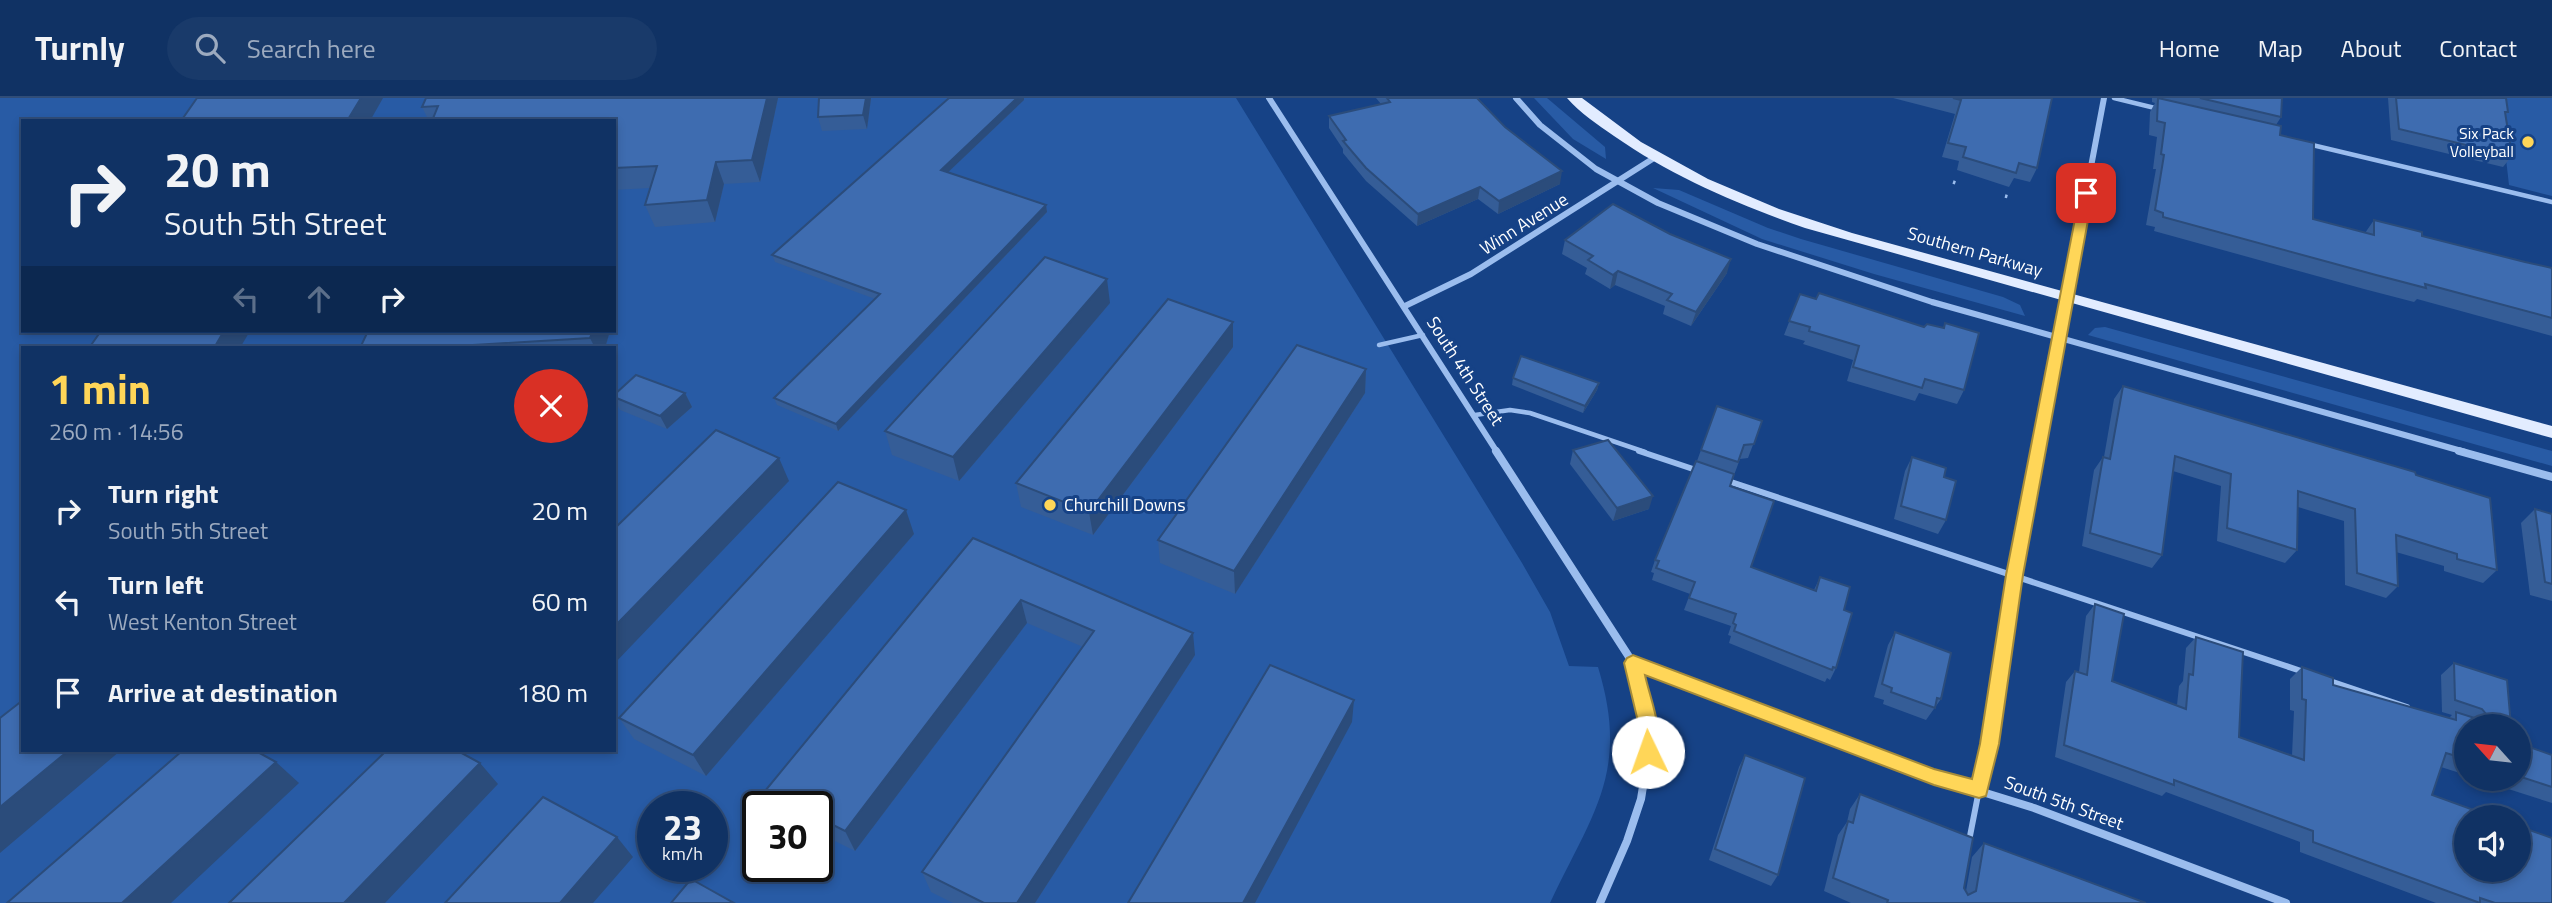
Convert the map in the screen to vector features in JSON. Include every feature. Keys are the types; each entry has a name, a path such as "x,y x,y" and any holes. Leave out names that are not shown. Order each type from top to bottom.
{"main road":[{"name":"Southern Parkway","path":"1574,98 1654,158 1709,186 1770,212 1847,236 2552,432"}],"street":[{"name":"South 4th Street","path":"1269,98 1633,663 1649,730 1647,774 1639,807 1600,903"},
{"path":"1516,98 1530,116 1574,154 1616,182 1668,210 1818,267 2552,477"},
{"path":"1979,790 1990,744 2014,575 2104,98"},
{"name":"Winn Avenue","path":"1405,306 1471,274 1654,158"},
{"name":"South 5th Street","path":"1633,663 1934,777 1979,790 2286,903"}],"lane":[{"path":"2114,98 2167,111"},
{"path":"2300,142 2552,202"},
{"path":"1379,345 1423,335"},
{"path":"1475,415 1510,410 1530,413 1704,473"},
{"path":"1716,477 2311,674"},
{"path":"2324,679 2414,709"},
{"path":"1968,848 1979,790"}],"shaded area":[{"name":"Churchill Downs","path":"0,98 1236,98 1522,563 1550,612 1569,666 1598,667 1607,704 1610,735 1608,764 1593,816 1550,903 0,903"},
{"path":"1534,98 1547,98 1605,147 1606,159 1573,139"},
{"name":"Six Pack Volleyball","path":"2499,98 2552,98 2552,196 2509,185"},
{"path":"1653,188 1679,190 1801,239 2003,297 2020,305 2025,316 1874,274 1762,239"},
{"path":"2105,327 2552,451 2552,466 2088,335 2095,328"}],"building":[{"path":"197,98 361,98 348,119 182,119"},
{"path":"426,98 767,98 752,160 716,162 707,200 645,205 657,166 616,168 616,119 433,119 438,106 422,107"},
{"path":"819,98 866,98 863,115 818,117"},
{"path":"949,98 1017,98 941,170 1046,205 836,424 774,398 880,294 772,255"},
{"path":"1387,98 1477,98 1505,127 1562,171 1499,201 1480,187 1418,214 1366,168 1343,141 1346,140 1329,116 1390,102"},
{"path":"1953,98 2052,98 2037,168 2019,163 2016,173 1963,157 1966,147 1948,143 1961,100"},
{"path":"2158,98 2281,126 2280,135 2314,143 2313,219 2374,235 2374,220 2422,232 2422,236 2552,268 2552,318 2425,284 2426,288 2163,217 2163,213 2155,210 2164,155 2161,154 2165,123 2157,121"},
{"path":"2200,98 2282,98 2281,117"},
{"path":"2396,98 2506,98 2508,112 2505,112 2512,156 2399,129"},
{"path":"1613,204 1670,234 1731,259 1696,312 1667,300 1672,294 1618,271 1613,275 1588,260 1593,256 1565,240"},
{"path":"1045,257 1107,279 953,457 885,431"},
{"path":"1819,293 1924,327 1927,324 1944,328 1945,323 1979,333 1964,390 1925,379 1922,388 1853,367 1859,346 1809,331 1810,327 1789,321 1800,294 1816,299"},
{"path":"1168,299 1233,322 1089,512 1016,483"},
{"path":"100,333 223,333 215,346 90,346"},
{"path":"367,333 592,333 590,338 456,346 361,346"},
{"path":"1297,345 1366,369 1234,571 1158,540"},
{"path":"1521,356 1599,383 1585,406 1513,378"},
{"path":"636,375 685,393 660,416 616,398 616,393"},
{"path":"2123,386 2415,472 2416,475 2490,498 2497,570 2457,559 2457,554 2396,535 2398,586 2357,573 2355,509 2298,491 2297,550 2227,528 2231,474 2175,456 2162,555 2090,533 2103,457 2110,459"},
{"path":"1717,406 1762,421 1754,444 1744,445 1738,462 1701,450"},
{"path":"716,430 779,458 616,625 616,527"},
{"path":"1608,440 1653,496 1617,508 1573,450"},
{"path":"1912,457 1946,468 1944,477 1956,481 1946,520 1901,506"},
{"path":"1696,461 1734,474 1730,486 1774,501 1751,567 1816,591 1820,577 1850,587 1844,610 1852,613 1836,668 1833,667 1832,670 1734,631 1736,614 1689,598 1695,582 1656,568 1659,561 1655,560"},
{"path":"838,482 906,510 693,755 619,718"},
{"path":"2535,509 2552,514 2552,584 2545,582"},
{"path":"973,538 1193,633 1017,903 984,903 922,872 1094,631 1021,600 845,831 833,825 833,791 765,791"},
{"path":"2095,604 2124,614 2112,681 2186,709 2189,674 2193,675 2196,637 2243,652 2239,737 2304,760 2306,700 2302,699 2302,667 2333,678 2333,685 2454,719 2454,755 2446,753 2432,795 2460,805 2454,805 2454,882 2531,882 2531,831 2552,838 2552,903 2495,903 2480,898 2480,903 2313,842 2313,831 2174,780 2174,785 2064,745 2075,671 2087,675"},
{"path":"1895,632 1951,653 1941,699 1937,698 1935,708 1891,692 1892,688 1882,684"},
{"path":"2454,663 2507,680 2510,714 2486,714 2482,709 2455,700"},
{"path":"1270,665 1354,700 1243,903 1128,903"},
{"path":"21,702 21,752 67,752 0,807 0,718"},
{"path":"2531,748 2552,755 2552,787 2531,780"},
{"path":"181,752 258,752 276,762 122,903 7,903"},
{"path":"385,752 460,752 480,763 344,903 229,903"},
{"path":"1745,755 1805,778 1778,875 1715,849"},
{"path":"1860,794 1973,838 1964,888 1968,895 1976,891 1984,843 2146,903 1887,903 1888,900 1833,878 1848,821 1853,823"},
{"path":"543,797 617,837 560,903 445,903"},
{"path":"688,882 696,882 734,903 671,903"}],"place":[{"name":"Six Pack Volleyball","path":"2528,142"},
{"name":"Churchill Downs","path":"1050,505"}],"route":[{"path":"1648,752 1649,730 1633,663 1934,777 1979,790 1990,744 2014,575 2086,193"}]}
